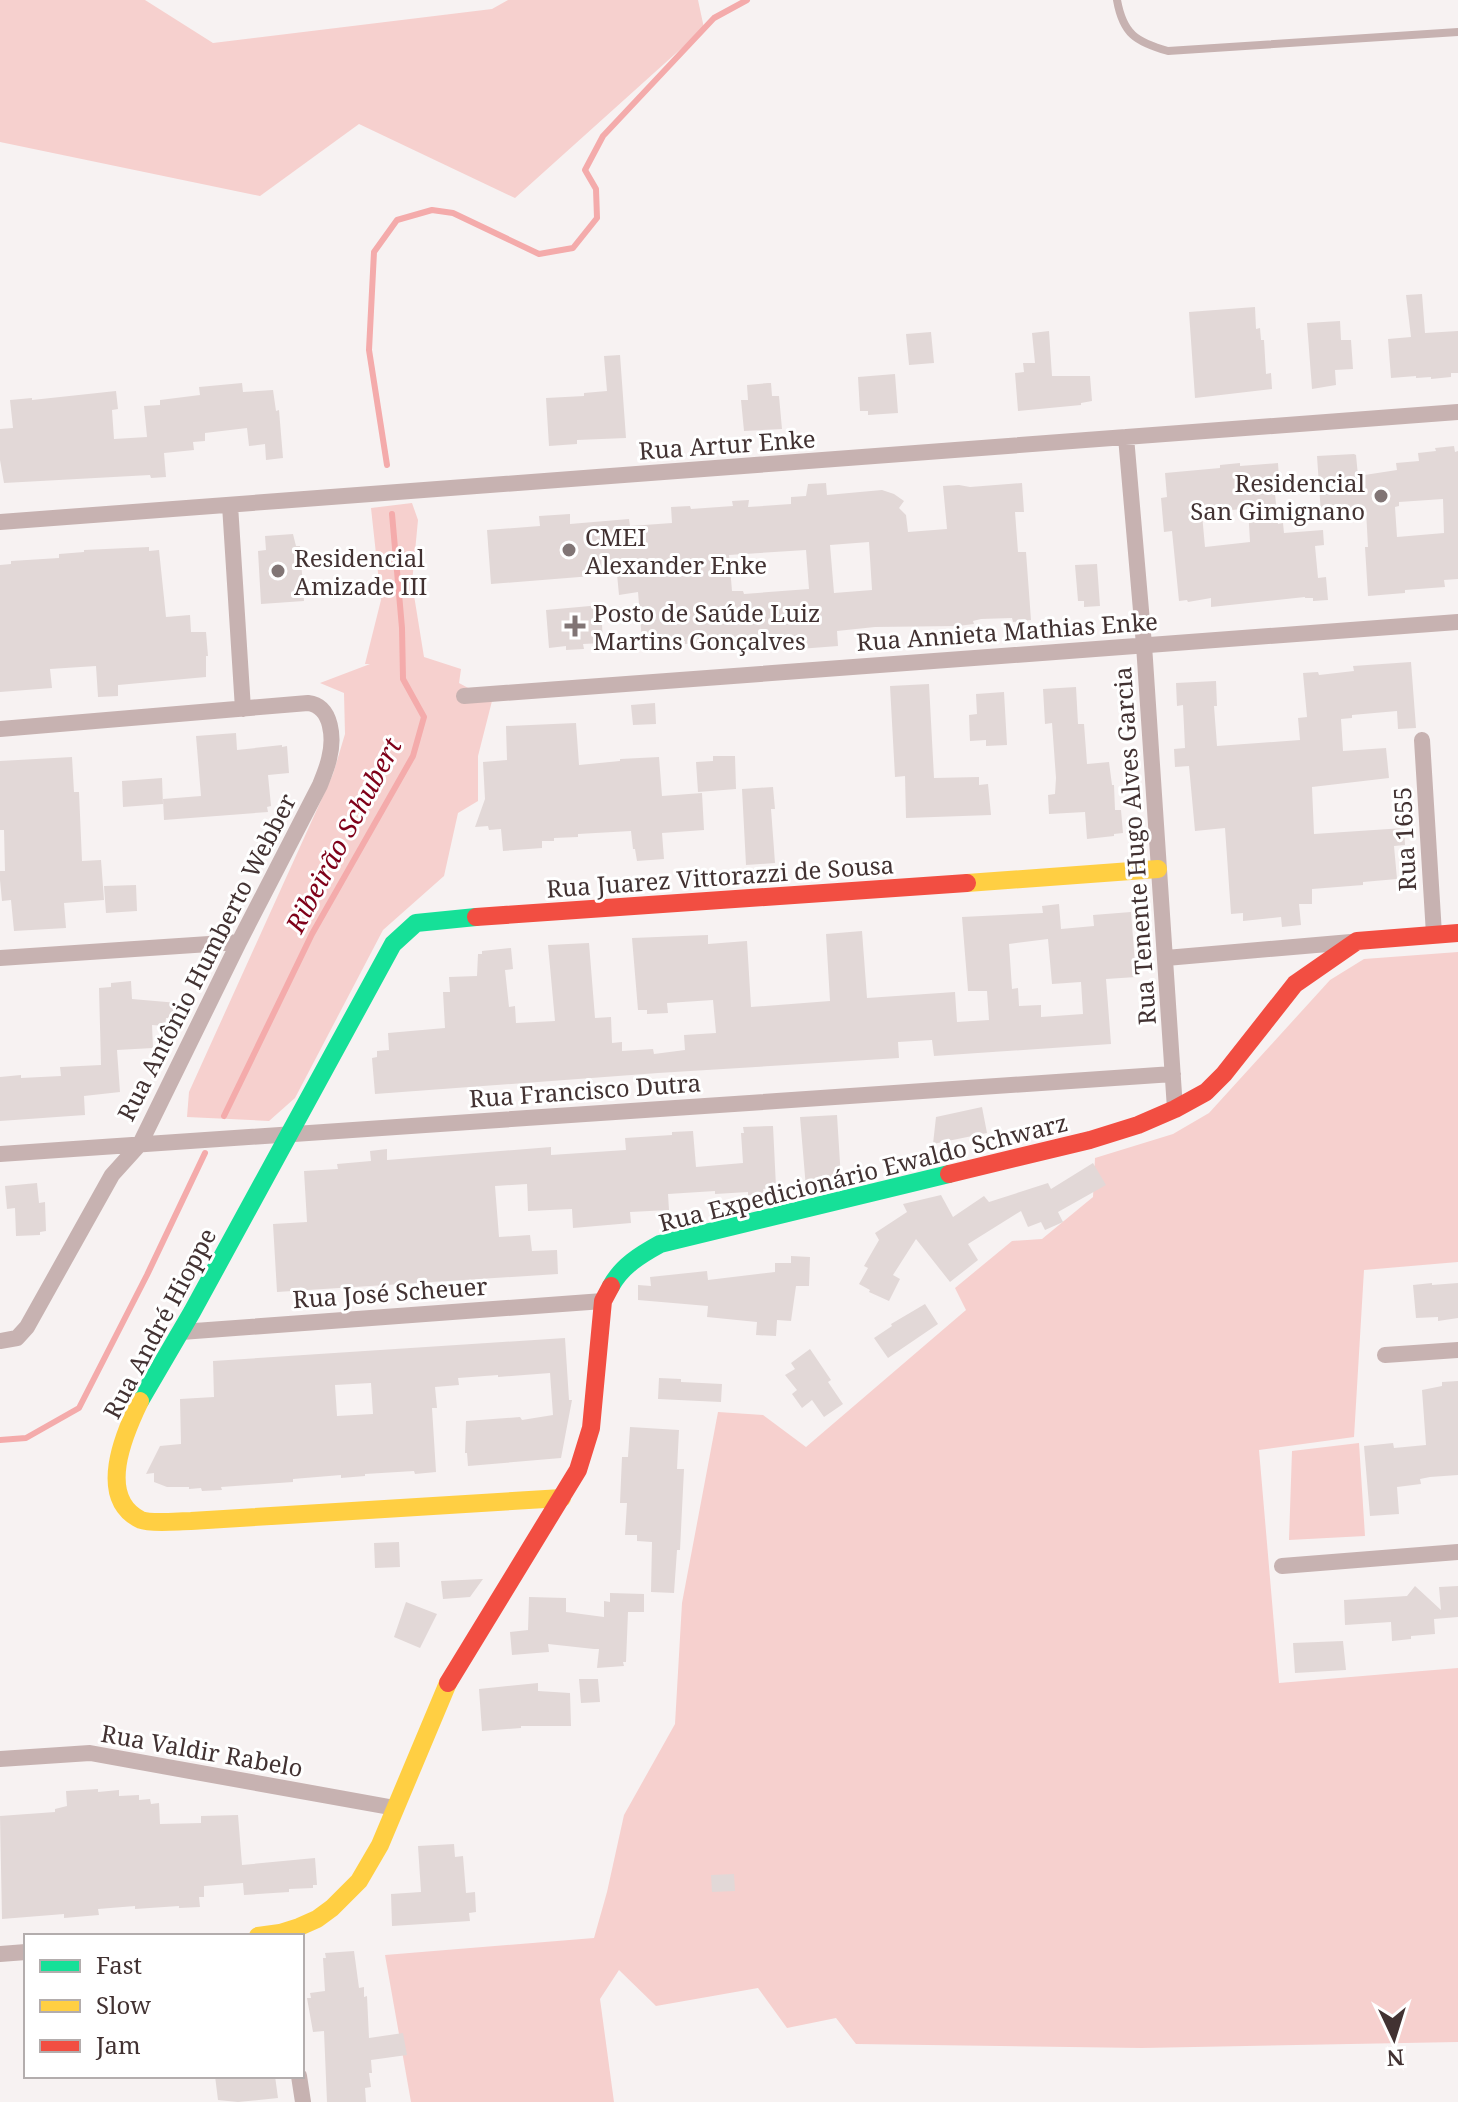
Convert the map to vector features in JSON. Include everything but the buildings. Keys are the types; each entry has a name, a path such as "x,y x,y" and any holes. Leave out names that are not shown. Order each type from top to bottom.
{"street":[{"name":"Rua Artur Enke","path":"0,522 1458,412"},
{"name":"Rua Tenente Hugo Alves Garcia","path":"1126,437 1144,645 1175,1109"},
{"path":"0,729 243,709 230,505"},
{"name":"Rua Annieta Mathias Enke","path":"464,696 1458,622"},
{"name":"Rua Antônio Humberto Webber","path":"8,1340 27,1327 112,1175 140,1144 320,785 329,759 332,737 323,709 308,703 243,709"},
{"name":"Rua 1655","path":"1422,740 1434,934"},
{"name":"Rua Juarez Vittorazzi de Sousa","path":"344,1033 393,944 416,923 1158,869"},
{"name":"Rua Expedicionário Ewaldo Schwarz","path":"280,1934 317,1918 339,1904 355,1888 369,1866 444,1689 578,1470 591,1428 603,1301 618,1274 640,1255 660,1244 1090,1140 1138,1125 1206,1092 1224,1074 1295,984 1357,941 1458,933"},
{"path":"1166,958 1357,941"},
{"path":"0,958 239,942"},
{"name":"Rua André Hioppe","path":"344,1033 181,1332 154,1373 132,1419 122,1446 116,1477 123,1506 143,1521 191,1521 562,1498"},
{"name":"Rua Francisco Dutra","path":"0,1154 1173,1074"},
{"name":"Rua José Scheuer","path":"181,1332 603,1301"},
{"path":"1385,1355 1458,1350"},
{"path":"1282,1566 1458,1552"},
{"name":"Rua Valdir Rabelo","path":"0,1759 90,1753 395,1808"},
{"path":"0,1954 24,1952"},
{"path":"299,2078 303,2102"}],"lane":[{"path":"1117,0 1124,24 1134,38 1168,51 1458,32"}],"shaded area":[{"path":"0,0 145,0 213,43 492,9 508,0 698,0 704,28 515,198 359,124 260,196 0,142"},
{"path":"412,503 418,520 412,583 424,657 461,669 459,683 492,701 478,756 478,801 458,813 444,876 383,930 295,1098 269,1121 187,1117 189,1092 333,774 345,734 344,693 320,683 370,664 365,664 381,600 371,508"},
{"path":"1458,952 1458,1262 1364,1270 1354,1437 1259,1450 1279,1683 1458,1668 1458,2042 1142,2048 856,2044 836,2018 787,2028 758,1988 656,2006 619,1970 600,1999 614,2102 411,2102 385,1955 594,1938 624,1815 675,1724 682,1603 718,1412 763,1415 806,1447 966,1310 955,1288 1012,1241 1042,1239 1093,1197 1095,1158 1173,1134 1209,1113 1330,980 1364,959"},
{"path":"1359,1443 1365,1536 1289,1540 1292,1451"}],"waterway":[{"name":"Ribeirão Schubert","path":"387,465 369,350 374,252 397,220 432,210 453,213 539,254 573,248 597,218 596,189 585,170 603,136 714,18 747,0"},
{"name":"Ribeirão Schubert","path":"224,1116 312,934 413,756 424,717 403,679 392,514"},
{"name":"Ribeirão Schubert","path":"0,1440 26,1438 79,1408 205,1153"}],"traffic: fast":[{"path":"140,1401 393,944 416,923 476,917"},
{"path":"611,1286 632,1262 660,1244 949,1174"}],"traffic: slow":[{"path":"967,883 1158,869"},
{"path":"140,1401 121,1447 117,1481 127,1510 141,1520 191,1521 562,1498"},
{"path":"273,1934 317,1919 359,1881 380,1845 448,1683"}],"traffic: jam":[{"path":"476,917 967,883"},
{"path":"949,1174 1090,1140 1175,1109 1206,1092 1224,1074 1295,984 1357,941 1458,933"},
{"path":"448,1683 578,1470 591,1428 603,1301 611,1286"}],"place":[{"name":"Residencial San Gimignano","path":"1381,496"},
{"name":"CMEI Alexander Enke","path":"569,550"},
{"name":"Residencial Amizade III","path":"278,571"},
{"name":"Posto de Saúde Luiz Martins Gonçalves","path":"575,626"}]}
